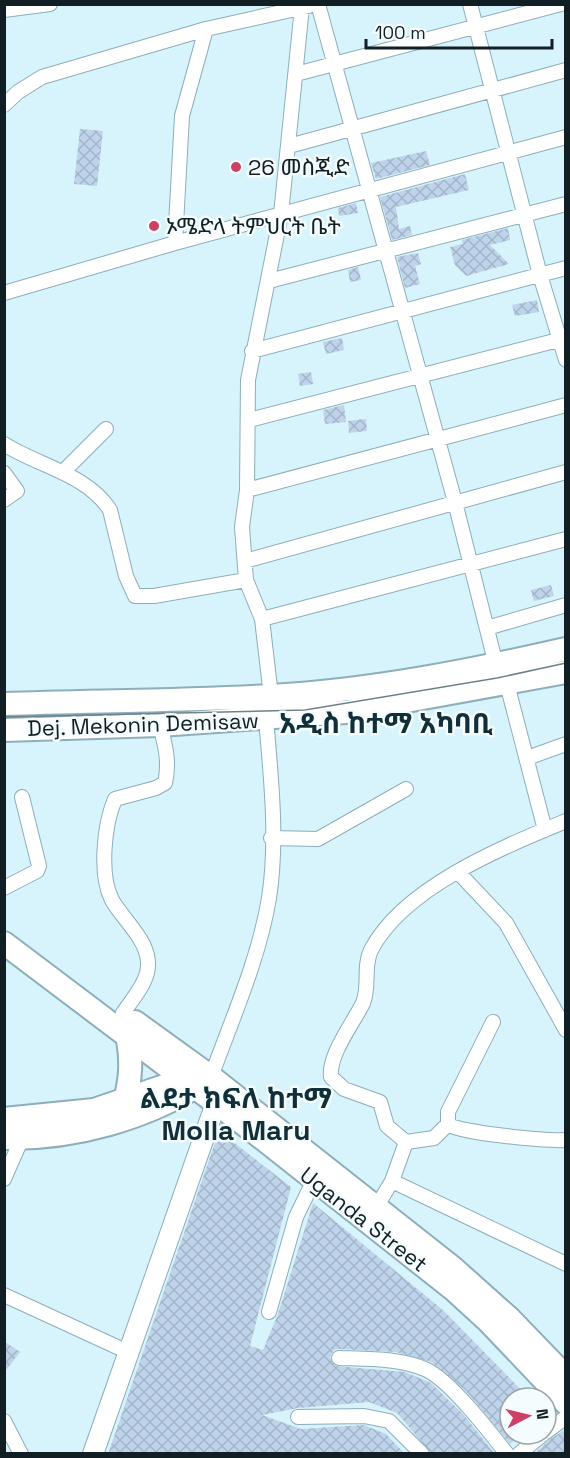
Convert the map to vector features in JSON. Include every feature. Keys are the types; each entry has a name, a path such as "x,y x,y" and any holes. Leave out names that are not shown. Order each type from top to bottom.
{"main road":[{"name":"Dej. Mekonin Demisaw","path":"4,730 160,725 346,712 501,675 566,649"},
{"name":"Dej. Mekonin Demisaw","path":"4,704 271,696 390,682 566,672"},
{"name":"Uganda Street","path":"4,925 123,1013 197,1078 216,1103 453,1288 489,1322 566,1403"},
{"name":"Uganda Street","path":"4,943 127,1035 197,1078 377,1206 500,1310 566,1377"},
{"path":"125,1101 132,1076 127,1035"},
{"path":"4,1119 67,1115 125,1101 197,1078"},
{"path":"13,1138 72,1133 133,1116 197,1078"},
{"path":"93,1454 216,1103"}],"street":[{"path":"4,10 50,4"},
{"path":"470,4 540,275 562,339 566,360"},
{"path":"296,74 561,4"},
{"path":"4,105 24,88 42,77 207,29 312,5"},
{"path":"312,5 333,64 369,190 436,442 455,502 487,628 527,758 545,830"},
{"path":"271,696 261,619 246,580 242,521 247,490 248,380 281,214 296,74 312,5"},
{"path":"175,243 182,116 207,29"},
{"path":"289,146 566,70"},
{"path":"4,293 175,243 566,137"},
{"path":"269,281 566,204"},
{"path":"252,351 566,268"},
{"path":"249,420 562,339"},
{"path":"247,490 436,442 566,405"},
{"path":"63,472 106,429"},
{"path":"4,444 63,472 93,491 110,510 126,576 135,596 154,596 246,580"},
{"path":"4,465 17,452"},
{"path":"245,561 566,472"},
{"path":"4,473 17,491 4,500"},
{"path":"261,619 566,539"},
{"path":"487,628 566,606"},
{"path":"197,1078 263,923 270,888 272,838 266,719"},
{"path":"123,1013 145,979 147,954 144,944 111,898 104,843 115,799 156,788 165,783 168,771 167,755 160,725"},
{"path":"527,758 566,744"},
{"path":"272,838 318,839 406,789"},
{"path":"4,888 37,871 39,866 22,797"},
{"path":"493,1022 448,1112 448,1124 434,1138 406,1142 387,1126 380,1102 344,1089 332,1080 330,1073 344,1031 364,999 371,950 388,925 446,876 566,821"},
{"path":"458,872 506,923 566,1030"},
{"path":"550,1004 566,1000"},
{"path":"448,1124 453,1128 481,1132 566,1140"},
{"path":"4,1179 13,1138"},
{"path":"377,1206 393,1182 406,1142"},
{"path":"269,1312 296,1217 314,1180"},
{"path":"393,1182 566,1264"},
{"path":"4,1295 128,1352"},
{"path":"339,1358 401,1363 427,1370 486,1427 507,1454"},
{"path":"298,1417 364,1416 389,1421 422,1454"},
{"path":"4,1421 21,1454"}],"building":[{"path":"80,129 103,131 97,186 74,184"},
{"path":"426,151 430,165 376,179 371,163"},
{"path":"465,174 469,190 396,207 399,229 410,226 412,235 392,240 380,197"},
{"path":"356,203 358,213 339,216 338,208"},
{"path":"508,228 510,240 490,245 509,264 466,276 455,265 450,247 463,244 462,240"},
{"path":"418,253 421,264 415,266 420,284 405,288 397,257"},
{"path":"358,267 361,280 350,282 348,270"},
{"path":"537,300 539,312 515,316 512,305"},
{"path":"342,338 344,350 326,354 323,342"},
{"path":"311,372 313,384 300,386 298,374"},
{"path":"344,405 346,422 325,424 323,410"},
{"path":"366,419 367,431 349,433 348,421"},
{"path":"551,585 554,596 534,601 531,590"},
{"path":"219,1131 291,1187 250,1346 263,1350 278,1314 313,1203 444,1311 517,1386 498,1386 498,1430 465,1390 431,1362 396,1352 339,1349 334,1350 330,1357 335,1366 405,1372 431,1383 463,1414 495,1454 432,1454 397,1413 369,1402 298,1408 262,1415 301,1429 364,1425 386,1434 405,1454 108,1454"},
{"path":"4,1341 20,1352 4,1373"},
{"path":"566,1429 566,1454 534,1454 543,1446 558,1446 558,1434"}],"tram line":[{"path":"4,717 305,710 497,678 566,663"}],"place":[{"name":"26 መስጂድ","path":"236,167"},
{"name":"ኦሜድላ ትምህርት ቤት","path":"154,226"}],"district":[{"name":"አዲስ ከተማ አካባቢ","path":"386,723"},
{"name":"ልደታ ክፍለ ከተማ Molla Maru","path":"236,1114"}]}
